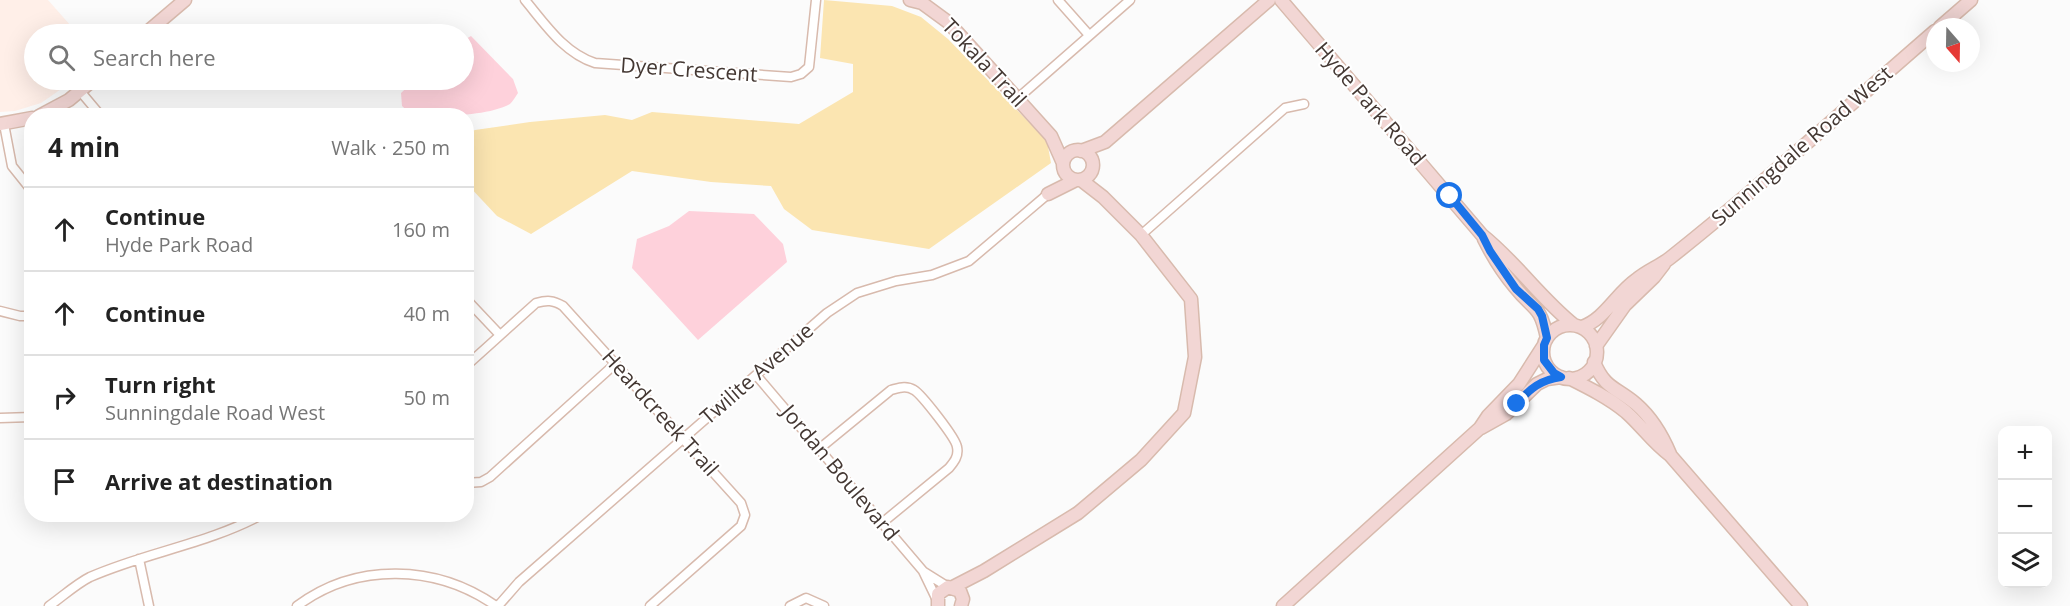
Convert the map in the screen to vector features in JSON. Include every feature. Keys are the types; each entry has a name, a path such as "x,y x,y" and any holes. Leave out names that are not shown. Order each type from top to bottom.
{"main road":[{"path":"157,24 185,0"},
{"name":"Tokala Trail","path":"910,0 922,3 948,22 1051,136 1063,165"},
{"path":"1079,180 1089,174 1105,142 1269,0"},
{"name":"Hyde Park Road","path":"1281,0 1482,235 1500,249 1553,308 1578,326"},
{"path":"1950,18 1971,0"},
{"name":"Sunningdale Road West","path":"1578,326 1598,319 1626,287 1667,260 1719,218 1926,40"},
{"path":"56,108 80,91"},
{"path":"2,124 24,120"},
{"name":"Tokala Trail","path":"1051,136 1079,150"},
{"path":"937,604 940,590 984,571 1078,513 1141,460 1185,413 1195,357 1191,299 1141,235 1103,196 1079,180 1067,176 1063,165 1067,154 1105,142"},
{"path":"1079,150 1090,156 1092,168 1103,196"},
{"name":"Twilite Avenue","path":"1048,194 1063,165"},
{"name":"Twilite Avenue","path":"1048,194 1079,180"},
{"name":"Hyde Park Road","path":"1482,235 1516,289 1538,309 1542,316 1545,342"},
{"name":"Sunningdale Road West","path":"1596,346 1625,305 1654,277 1667,260"},
{"path":"1480,428 1488,416 1519,384 1545,342 1558,328 1578,326 1588,332 1596,346 1594,362 1602,379 1646,414 1664,440 1670,455"},
{"path":"1545,342 1544,360 1548,368 1615,404 1636,422 1657,445 1670,455 1800,606"},
{"path":"1283,606 1480,428 1506,414 1537,384 1547,379 1584,374 1594,362"},
{"path":"963,604 984,571"},
{"path":"950,587 960,591 963,604"}],"street":[{"name":"Dyer Crescent","path":"525,0 575,55 595,63 791,77 801,75 809,67 816,0"},
{"path":"1058,0 1089,35"},
{"path":"1018,98 1130,0"},
{"path":"80,91 94,108"},
{"path":"1141,235 1285,108 1304,104"},
{"path":"2,124 12,166 24,180"},
{"name":"Twilite Avenue","path":"497,606 519,582 827,313 857,293 896,281 932,275 969,261 1048,194"},
{"name":"Heardcreek Trail","path":"474,359 536,303 547,300 556,301 684,438 741,503 745,515 741,525 650,606"},
{"path":"474,307 500,335"},
{"path":"0,311 24,316"},
{"path":"474,482 481,482 490,477 615,364"},
{"name":"Jordan Boulevard","path":"756,375 923,571 937,604"},
{"path":"819,449 891,390 902,386 915,390 955,438 958,449 956,459 949,468 882,523"},
{"path":"0,418 24,417"},
{"path":"49,606 88,578 140,559 195,543 249,522"},
{"path":"140,559 149,606"},
{"name":"Jordan Boulevard","path":"923,571 950,587"},
{"path":"297,606 326,589 347,581 394,573 417,574 462,586 497,606"},
{"path":"790,606 806,598 824,606"}],"shaded area":[{"path":"0,0 48,0 69,24 24,24 24,90 60,90 41,103 15,111 0,112"},
{"path":"824,0 892,6 921,17 948,39 1047,141 1051,163 929,249 812,230 784,209 771,186 711,182 632,171 531,234 497,216 474,191 474,130 605,115 632,120 652,112 799,124 853,92 853,64 820,58"},
{"path":"474,39 513,79 518,93 510,104 474,113 474,108 404,108 401,93 404,90 474,90"},
{"path":"689,211 754,214 783,244 787,262 698,340 632,268 637,239 669,226"}],"route":[{"path":"1450,196 1482,235 1516,289 1538,309 1542,316 1547,338 1544,345 1544,360 1548,368 1561,377 1547,379 1537,384 1517,404"}]}
